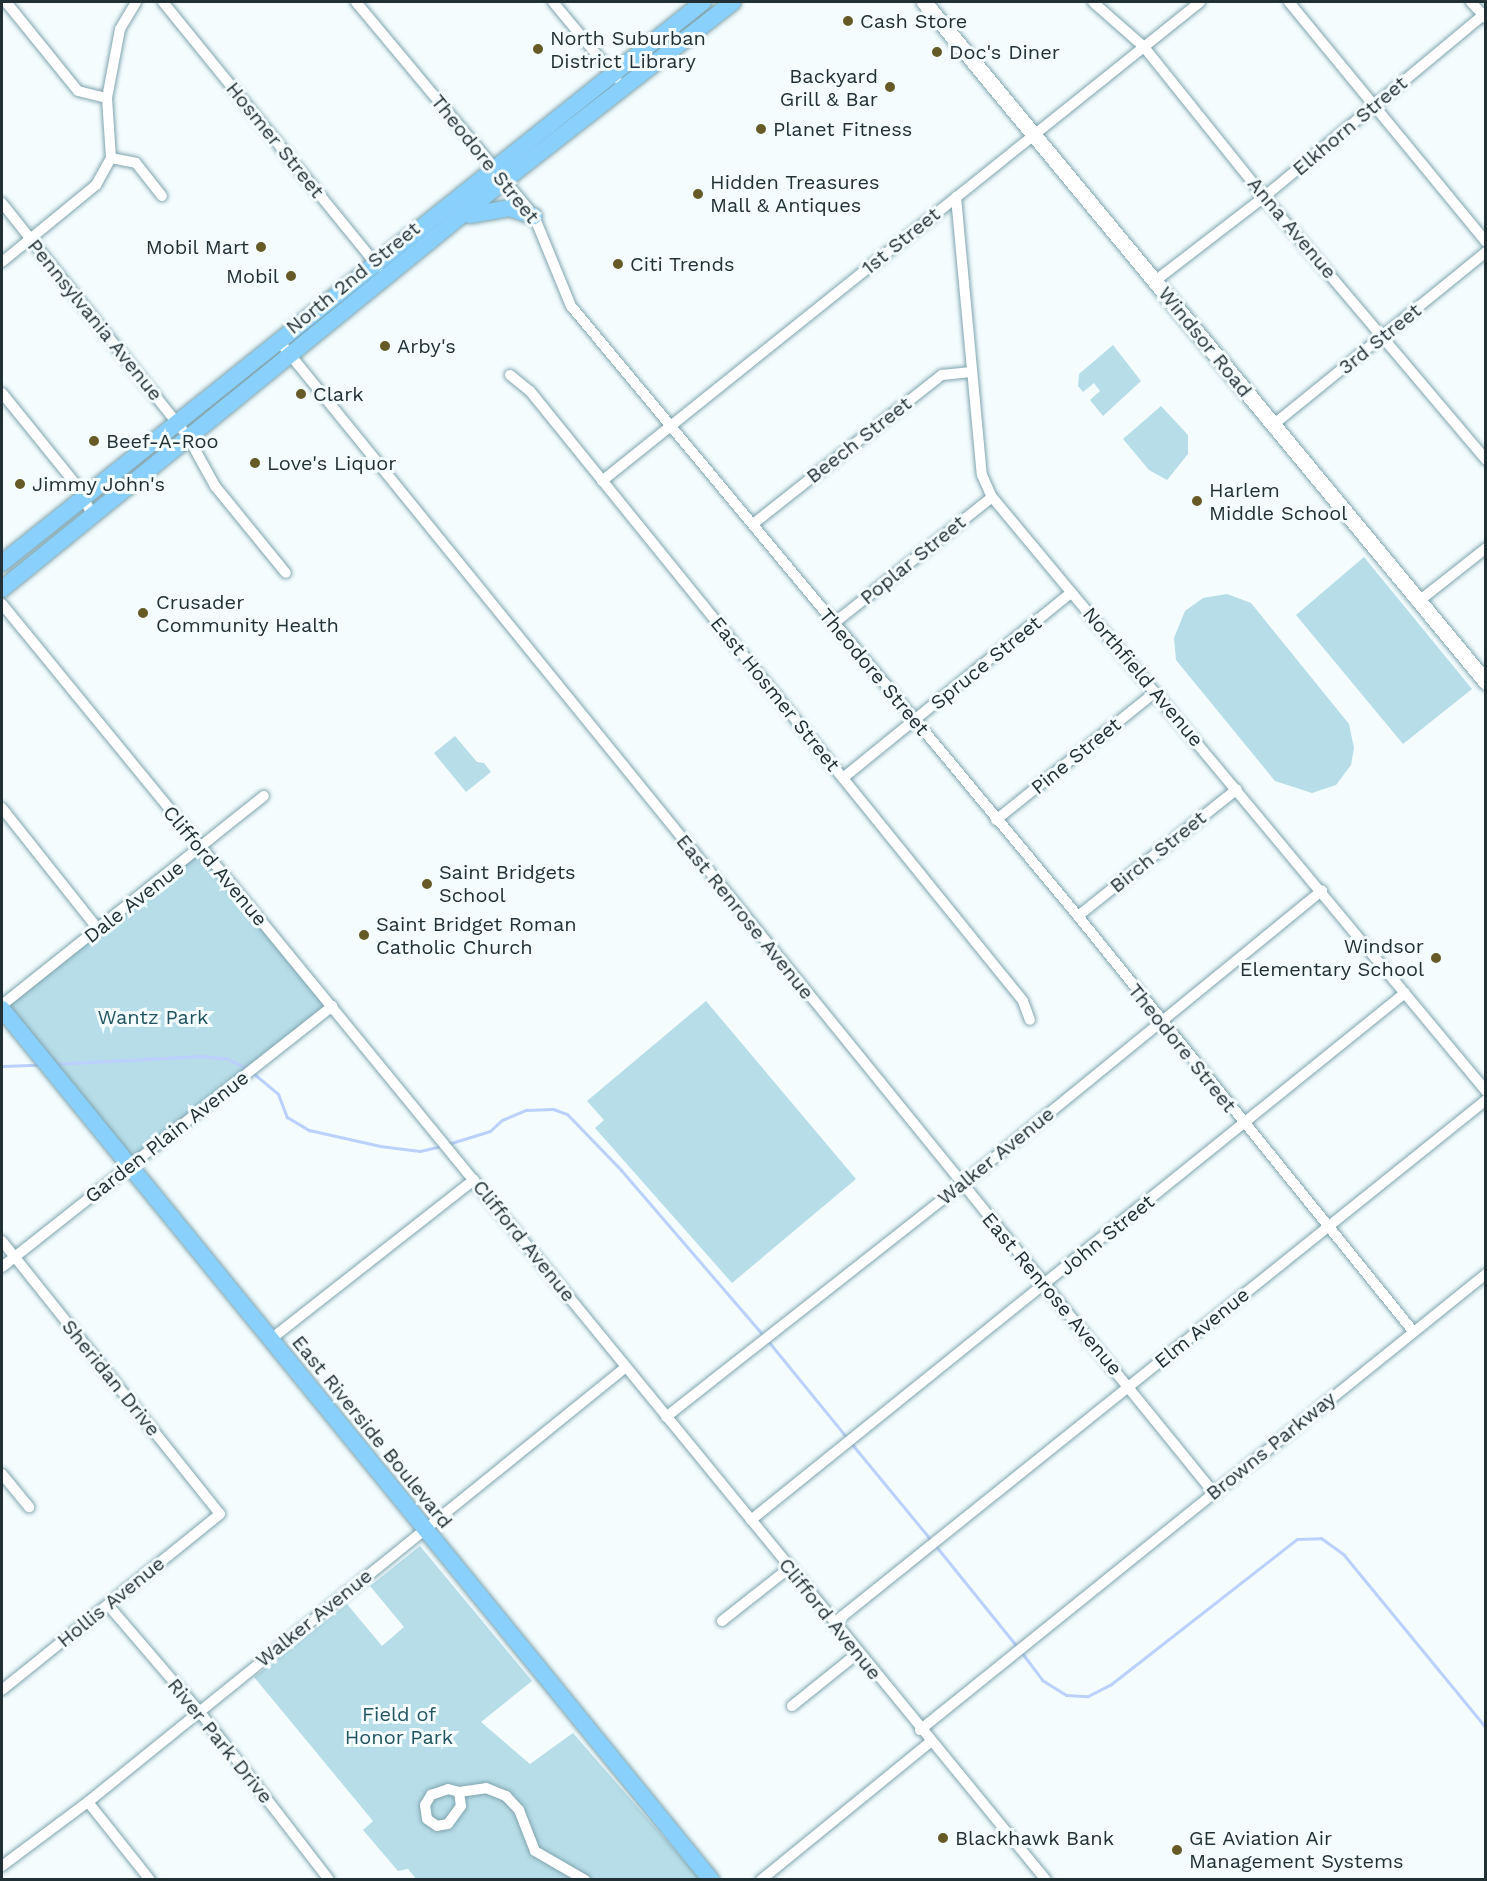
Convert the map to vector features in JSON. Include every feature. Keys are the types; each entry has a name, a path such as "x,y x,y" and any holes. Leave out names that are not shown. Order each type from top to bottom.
{"main road":[{"name":"North 2nd Street","path":"620,81 704,2"},
{"name":"North 2nd Street","path":"2,563 376,264 500,175 620,81 733,2"},
{"name":"North 2nd Street","path":"2,589 92,514 461,219 500,175"},
{"path":"461,219 498,208 534,216"},
{"name":"East Riverside Boulevard","path":"2,1007 423,1531 711,1880"}],"street":[{"path":"6,2 78,91 107,98"},
{"path":"2,262 96,184 111,158 107,98 120,28 136,2"},
{"name":"Hosmer Street","path":"163,2 387,277"},
{"name":"Theodore Street","path":"356,2 534,216 571,306 914,722 1078,916 1244,1125 1413,1331"},
{"path":"553,2 620,81"},
{"name":"Windsor Road","path":"924,2 1485,682"},
{"name":"Anna Avenue","path":"1093,2 1144,47 1264,197 1485,460"},
{"name":"1st Street","path":"602,481 1200,2"},
{"path":"1289,2 1485,242"},
{"path":"1471,2 1485,16"},
{"name":"Elkhorn Street","path":"1155,282 1264,197 1485,16"},
{"path":"111,158 136,163 162,196"},
{"name":"Northfield Avenue","path":"956,197 982,475 992,497 1322,891 1485,1091"},
{"name":"Pennsylvania Avenue","path":"2,203 188,437 215,486 286,573"},
{"name":"3rd Street","path":"1273,425 1485,252"},
{"name":"East Renrose Avenue","path":"279,341 961,1185 1213,1492"},
{"name":"Beech Street","path":"753,524 942,375 971,372"},
{"name":"East Hosmer Street","path":"510,375 530,391 1023,1001 1030,1020"},
{"path":"2,393 82,497 92,514"},
{"name":"Poplar Street","path":"833,624 992,497"},
{"path":"1419,601 1485,548"},
{"name":"Spruce Street","path":"843,778 1071,593"},
{"name":"Clifford Avenue","path":"2,604 455,1156 920,1730 1046,1880"},
{"name":"Pine Street","path":"996,820 1155,692"},
{"name":"Birch Street","path":"1078,916 1237,789"},
{"name":"Dale Avenue","path":"2,1007 264,796"},
{"path":"2,808 98,929"},
{"name":"Walker Avenue","path":"666,1417 961,1185 1322,891"},
{"name":"John Street","path":"751,1520 1406,993"},
{"name":"Garden Plain Avenue","path":"2,1267 332,1006"},
{"name":"Elm Avenue","path":"834,1623 1485,1100"},
{"path":"271,1339 474,1180"},
{"name":"Sheridan Drive","path":"2,1241 220,1514"},
{"name":"Browns Parkway","path":"920,1730 1485,1274"},
{"name":"Walker Avenue","path":"2,1866 88,1802 626,1367"},
{"path":"2,1474 28,1507"},
{"name":"Hollis Avenue","path":"2,1690 220,1514"},
{"path":"722,1621 789,1568"},
{"name":"River Park Drive","path":"108,1605 199,1711 329,1880"},
{"path":"792,1706 858,1653"},
{"path":"761,1880 930,1742"},
{"path":"459,1792 486,1788 506,1796 519,1810 535,1851 585,1880"},
{"path":"88,1802 150,1880"}],"green space":[{"path":"1113,345 1141,381 1103,416 1090,400 1100,391 1094,383 1083,392 1078,386 1079,374"},
{"path":"1161,406 1188,435 1188,454 1167,480 1149,470 1123,439"},
{"path":"1364,557 1472,689 1403,744 1296,615"},
{"path":"1227,594 1251,603 1349,724 1354,748 1351,765 1336,785 1312,793 1275,781 1176,660 1174,638 1185,611 1203,598"},
{"path":"455,736 477,762 484,763 491,772 466,792 434,753"},
{"name":"Wantz Park","path":"201,850 332,1006 128,1166 2,1005"},
{"path":"706,1001 856,1179 732,1283 595,1128 604,1120 587,1101"},
{"name":"Field of Honor Park","path":"420,1546 532,1681 481,1722 530,1764 573,1733 700,1879 417,1880 408,1869 398,1871 363,1830 373,1821 254,1677 347,1604 382,1646 404,1627 370,1586"}],"waterway":[{"path":"54,1064 201,1056 228,1059 248,1069"},
{"path":"2,1066 38,1065"},
{"path":"253,1073 278,1094 287,1117 309,1130 380,1146 420,1151 442,1146"},
{"path":"448,1144 490,1131 502,1120 526,1110 553,1109 567,1114 621,1170 764,1336"},
{"path":"768,1341 847,1438"},
{"path":"851,1443 931,1540"},
{"path":"1022,1653 1042,1680 1066,1695 1088,1696 1110,1685 1297,1539 1321,1538 1344,1555 1486,1728"},
{"path":"935,1545 1018,1648"}],"place":[{"name":"Cash Store","path":"848,21"},
{"name":"North Suburban District Library","path":"538,49"},
{"name":"Doc's Diner","path":"937,52"},
{"name":"Backyard Grill & Bar","path":"890,87"},
{"name":"Planet Fitness","path":"761,129"},
{"name":"Hidden Treasures Mall & Antiques","path":"698,194"},
{"name":"Mobil Mart","path":"261,247"},
{"name":"Citi Trends","path":"618,264"},
{"name":"Mobil","path":"291,276"},
{"name":"Arby's","path":"385,346"},
{"name":"Clark","path":"301,394"},
{"name":"Beef-A-Roo","path":"94,441"},
{"name":"Love's Liquor","path":"255,463"},
{"name":"Jimmy John's","path":"20,484"},
{"name":"Harlem Middle School","path":"1197,501"},
{"name":"Crusader Community Health","path":"143,613"},
{"name":"Saint Bridgets School","path":"427,884"},
{"name":"Saint Bridget Roman Catholic Church","path":"364,935"},
{"name":"Windsor Elementary School","path":"1436,958"},
{"name":"Blackhawk Bank","path":"943,1838"},
{"name":"GE Aviation Air Management Systems","path":"1177,1850"}]}
